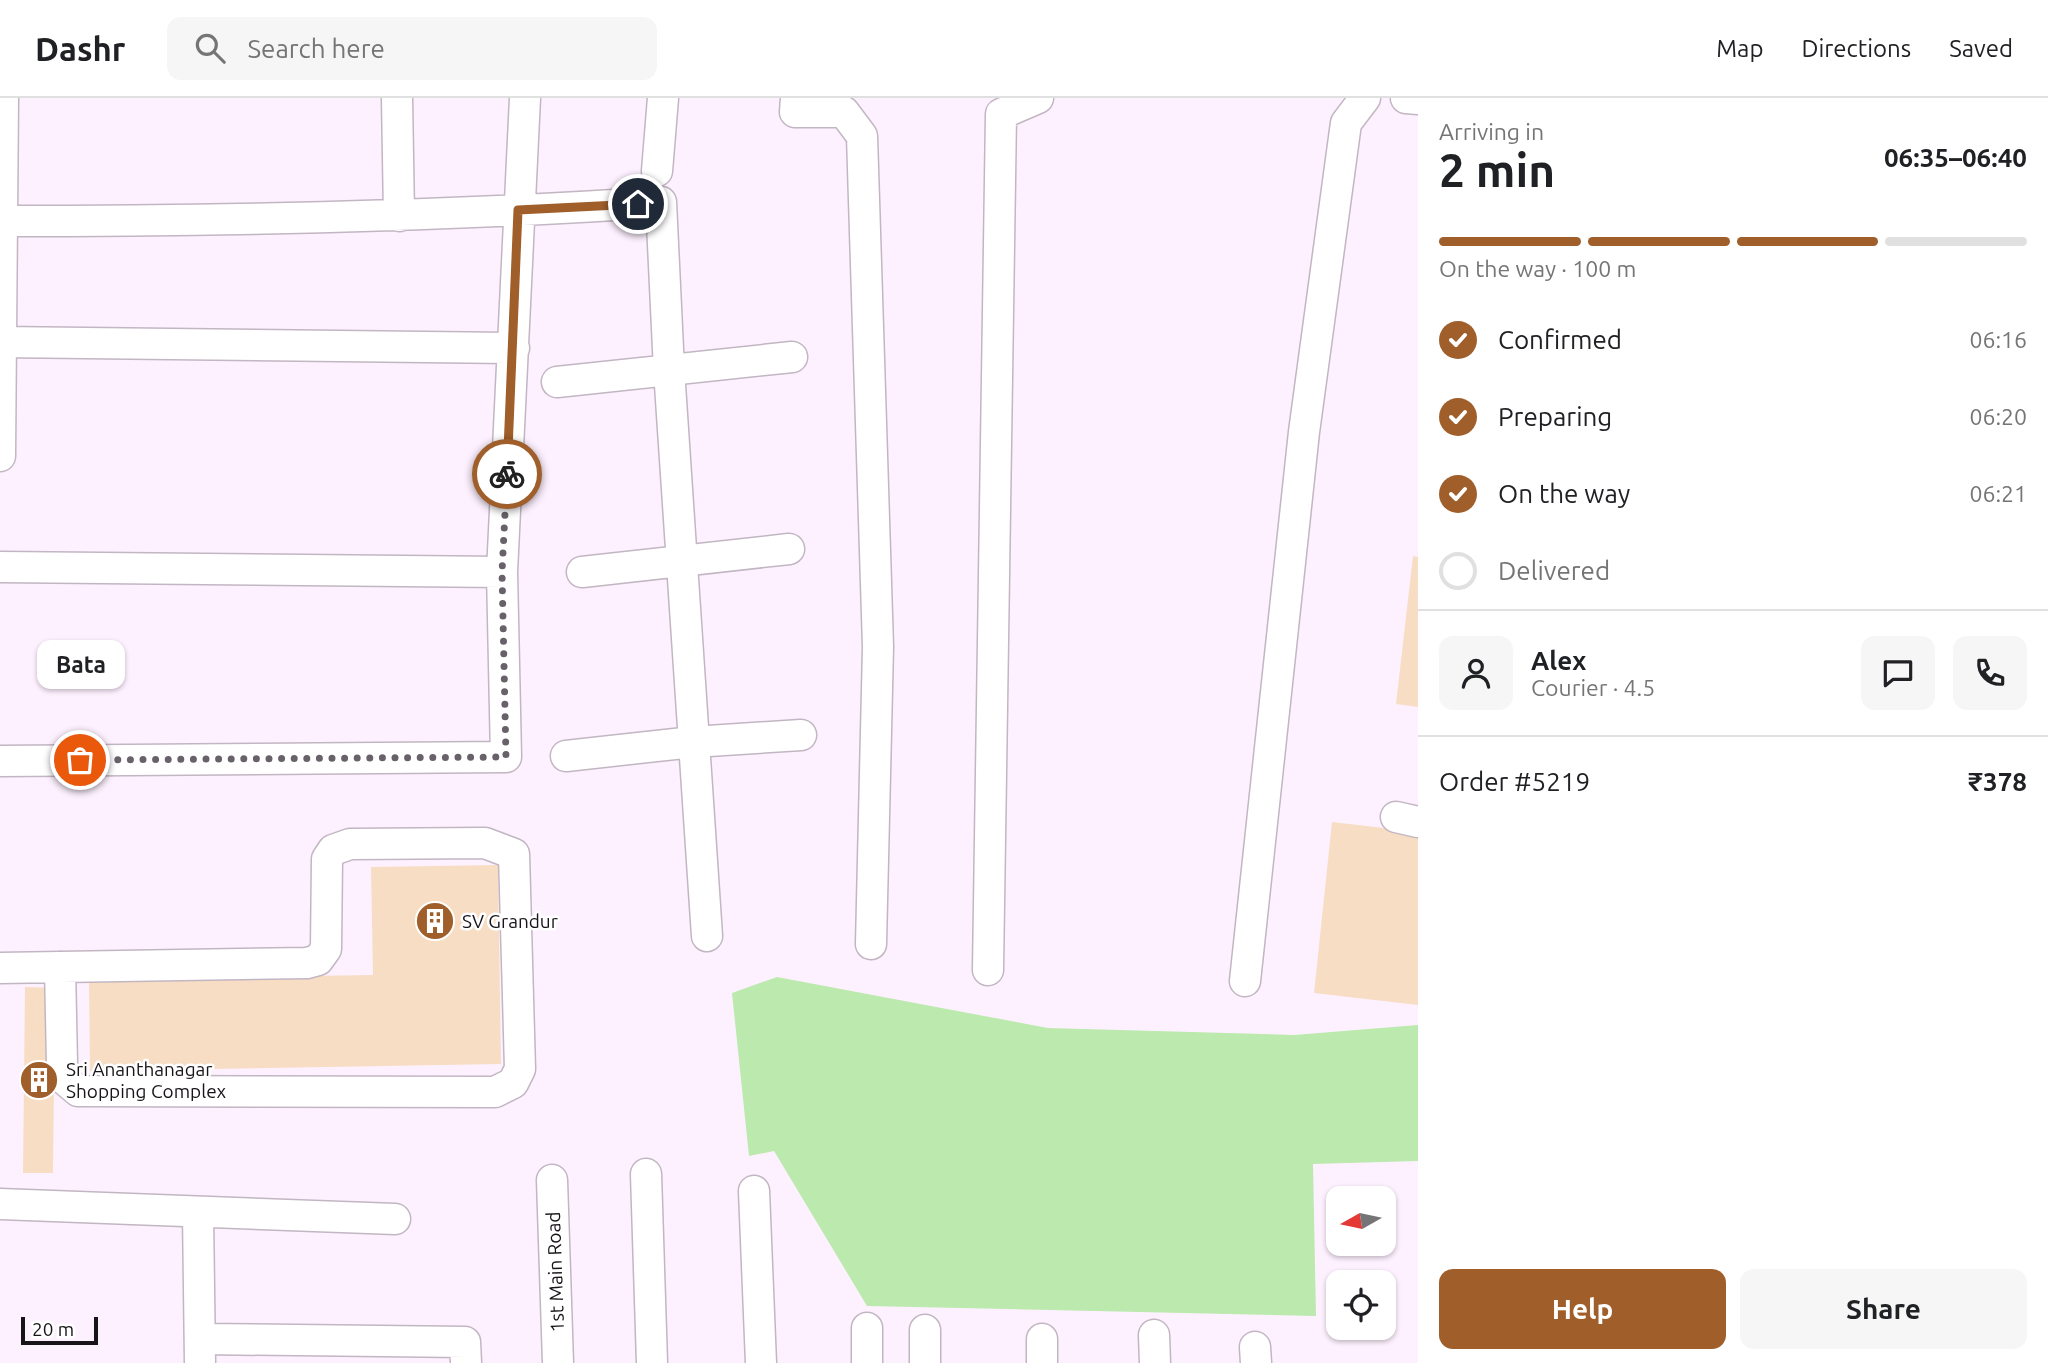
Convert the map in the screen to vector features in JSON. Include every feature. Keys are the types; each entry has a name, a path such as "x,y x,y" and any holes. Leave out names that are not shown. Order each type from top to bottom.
{"street":[{"path":"0,456 1,159 4,98"},
{"path":"397,98 399,216"},
{"path":"0,761 506,757 502,572 525,98"},
{"path":"657,171 663,98"},
{"path":"796,98 795,112 844,112 862,136 878,647 871,944"},
{"path":"988,970 1002,114 1038,98"},
{"path":"1245,981 1304,432 1346,123 1365,98"},
{"path":"1406,98 1418,99"},
{"path":"2,221 231,221 399,216 661,202 669,370 707,936"},
{"path":"1,342 514,348"},
{"path":"557,382 792,357"},
{"path":"582,572 789,549"},
{"path":"0,567 502,572"},
{"path":"566,756 693,742 801,735"},
{"path":"0,968 60,967 307,963 318,960 326,948 327,859 333,850 350,845 485,843 514,854 520,1069 513,1083 495,1092 78,1091 65,1080 62,1064 60,967"},
{"path":"646,1174 652,1363"},
{"name":"1st Main Road","path":"552,1180 558,1363"},
{"path":"754,1192 761,1363"},
{"path":"0,1204 395,1219"},
{"path":"198,1213 201,1351 352,1352 465,1342 466,1363"},
{"path":"867,1328 867,1363"},
{"path":"925,1330 925,1363"}],"green space":[{"path":"777,977 1048,1028 1294,1035 1418,1025 1418,1161 1313,1164 1316,1316 867,1306 774,1151 749,1156 732,993"}],"building":[{"path":"1413,556 1418,557 1418,707 1396,704"},
{"path":"1332,822 1418,832 1418,1005 1314,993"},
{"name":"SV Grandur","path":"498,865 501,1064 90,1071 89,979 373,975 371,867"},
{"name":"Sri Ananthanagar Shopping Complex","path":"25,987 55,988 53,1173 23,1173"}],"way so far":[{"path":"80,760 506,757 502,572 507,474"}],"place":[{"name":"Bata","path":"80,760"},
{"name":"SV Grandur","path":"435,921"},
{"name":"Sri Ananthanagar Shopping Complex","path":"39,1080"}],"route":[{"path":"507,474 518,210 638,204"}]}
